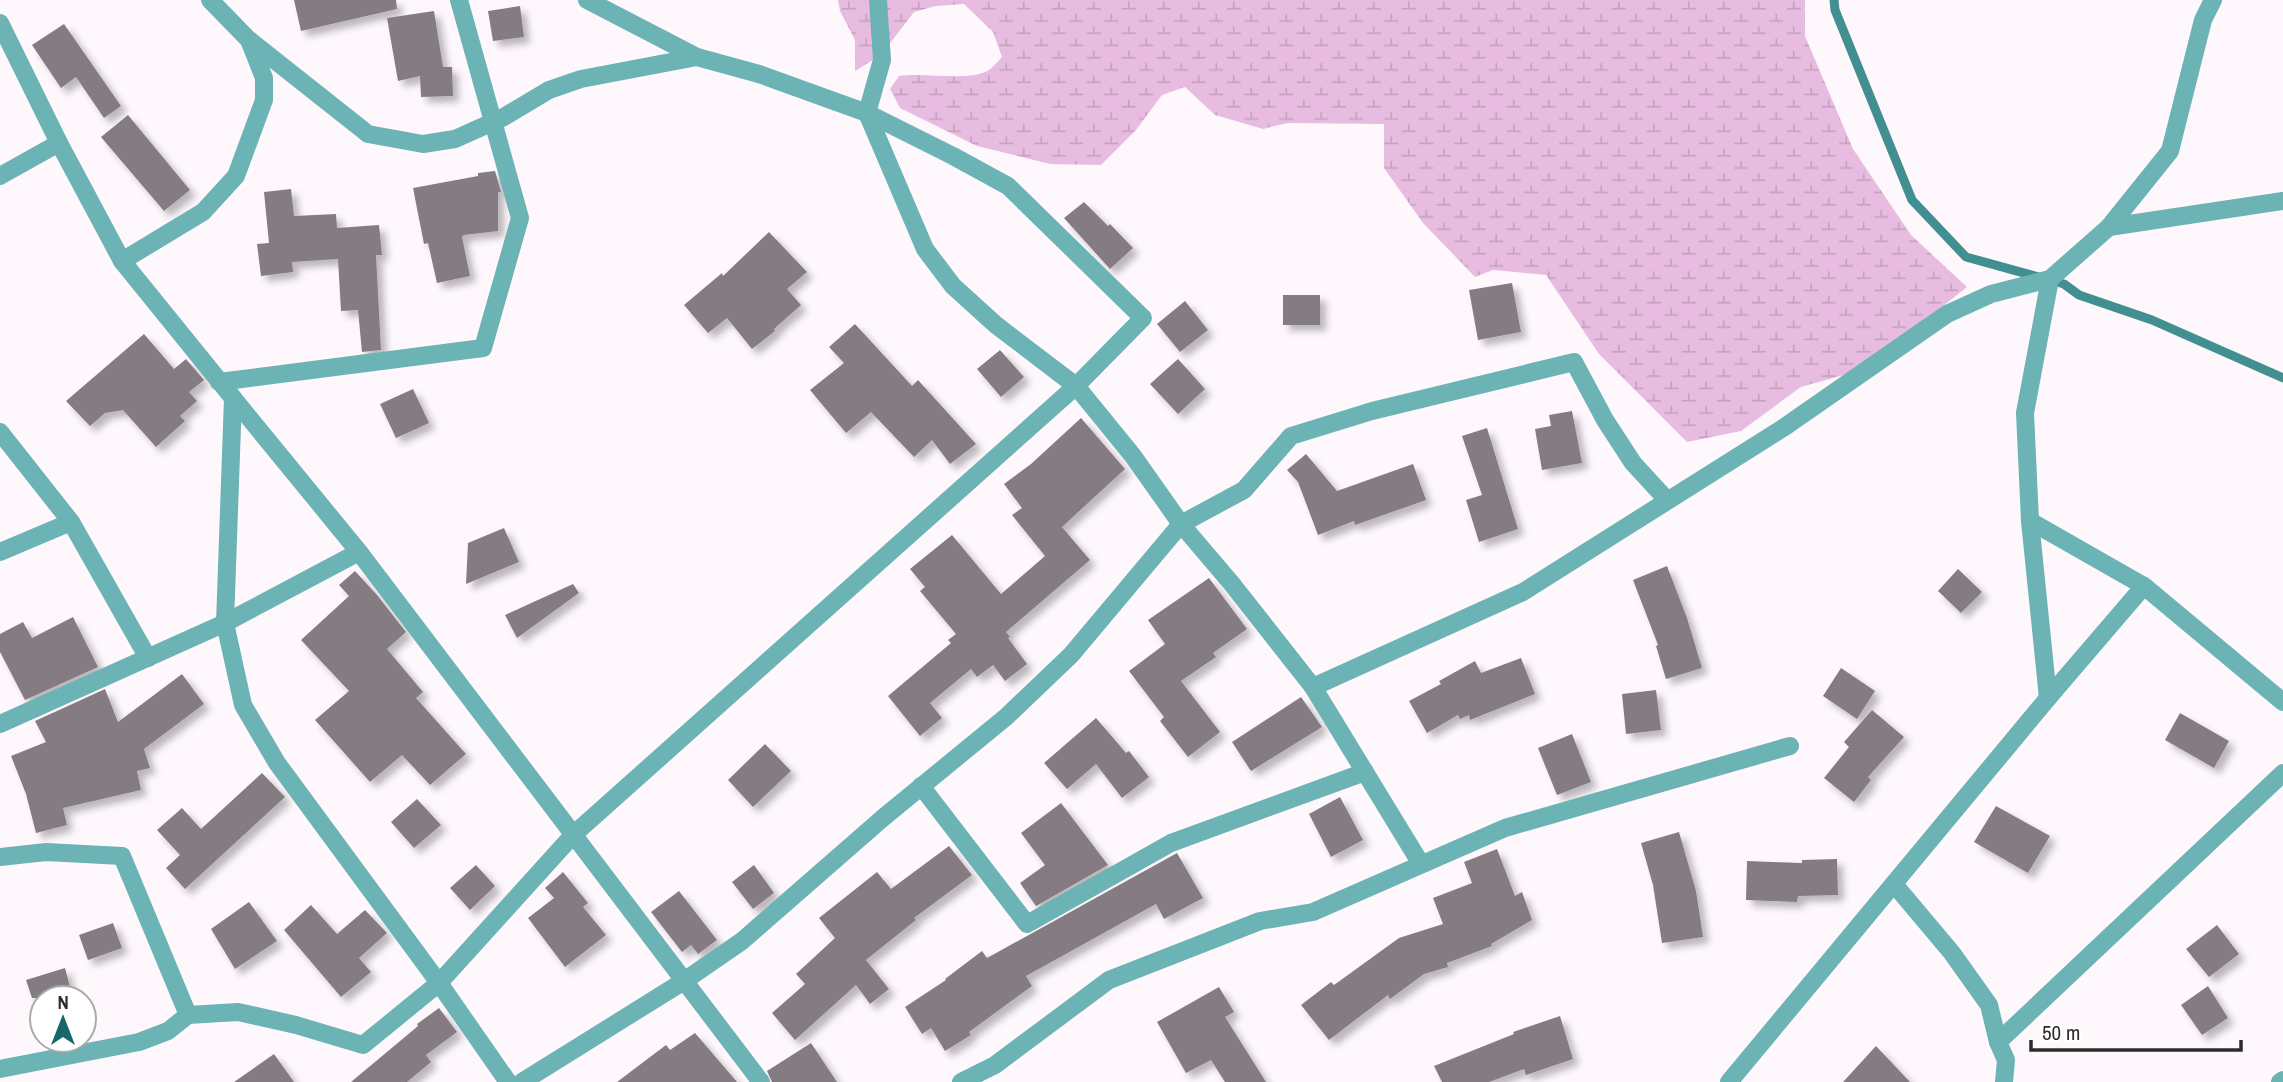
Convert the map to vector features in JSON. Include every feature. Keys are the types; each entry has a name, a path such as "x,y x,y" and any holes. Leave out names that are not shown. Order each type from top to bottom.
{"street":[{"path":"210,0 248,39 368,134 423,144 455,139 493,122 549,90 581,79 697,57"},
{"path":"219,382 482,348 520,218 459,0"},
{"path":"0,1069 139,1042 168,1031 188,1015 238,1012 296,1025 363,1045 439,983 573,835 1076,386 1143,317 1008,186 867,113 759,74 697,57 587,0"},
{"path":"878,0 882,60 867,113 925,249 946,277 996,326 1076,386 1133,456 1181,524 1233,584 1313,687 1421,864"},
{"path":"1313,687 1523,592 1783,428 1947,314 1991,294 2050,279 2109,227 2170,151 2203,20 2213,0"},
{"path":"0,23 59,143 122,261 359,552 761,1082"},
{"path":"122,261 203,212 236,176 264,100 264,78 248,39"},
{"path":"0,176 59,143"},
{"path":"2109,227 2283,201"},
{"path":"2048,698 2030,521 2025,414 2050,279"},
{"path":"522,1082 743,941 921,786 1006,717 1070,654 1181,524 1244,491 1291,436 1372,411 1574,362 1633,463 1667,500"},
{"path":"233,398 225,623 243,705 277,763 439,983 508,1082"},
{"path":"0,432 71,522 148,658"},
{"path":"2030,521 2144,586 2283,702"},
{"path":"0,552 71,522"},
{"path":"0,724 225,623 359,552"},
{"path":"1728,1082 2144,586"},
{"path":"961,1082 995,1065 1109,981 1260,921 1313,912 1505,828 1790,746"},
{"path":"921,786 1027,924 1171,843 1365,772"},
{"path":"1998,1042 2283,773"},
{"path":"0,857 47,852 122,856 188,1015"},
{"path":"1894,884 1952,953 1989,1006 1998,1042 2006,1060 2004,1082"}],"green space":[{"path":"838,0 1805,0 1805,36 1853,149 1911,235 1967,287 1918,326 1851,373 1801,387 1741,431 1687,442 1599,354 1546,275 1493,270 1475,277 1423,223 1384,168 1384,124 1287,123 1263,129 1215,115 1185,87 1162,95 1136,130 1101,165 1050,164 977,146 900,108 890,89 899,76 977,75 989,70 1002,57 993,32 964,4 936,6 914,12 881,55 855,71 855,40 840,11"}],"building":[{"path":"294,0 396,0 397,9 301,31"},
{"path":"520,6 524,37 493,41 488,11"},
{"path":"434,11 443,67 452,67 453,96 421,97 420,76 398,81 387,18"},
{"path":"64,24 121,106 104,118 76,77 61,88 32,45"},
{"path":"128,115 190,190 164,211 101,137"},
{"path":"495,171 501,192 498,192 498,231 464,235 462,237 470,276 437,283 428,243 424,244 413,188"},
{"path":"291,189 294,216 336,214 337,228 379,225 382,255 376,255 381,350 362,352 358,310 341,311 338,259 292,262 293,272 261,276 257,244 269,243 264,192"},
{"path":"1084,202 1133,248 1110,269 1064,218"},
{"path":"769,232 807,272 787,289 801,305 752,349 727,318 708,333 684,305 722,273 723,276"},
{"path":"1512,283 1521,332 1478,340 1469,290"},
{"path":"1283,295 1320,295 1320,325 1283,325"},
{"path":"1185,301 1208,330 1180,352 1157,324"},
{"path":"855,324 912,386 918,380 976,444 950,464 932,440 914,457 871,412 846,433 810,390 844,363 829,347"},
{"path":"144,334 174,369 186,359 204,380 189,392 197,401 180,416 185,421 156,447 123,410 105,413 90,426 66,401"},
{"path":"1000,350 1024,377 1001,397 977,369"},
{"path":"1178,359 1205,389 1178,414 1150,384"},
{"path":"413,389 429,423 396,438 380,404"},
{"path":"1572,411 1582,463 1542,470 1535,429 1551,426 1549,415"},
{"path":"1081,418 1125,469 1062,527 1090,560 1006,632 1027,664 1005,681 993,665 977,677 971,669 930,703 942,718 920,736 888,696 951,643 948,640 956,634 920,591 925,587 910,569 952,535 1001,594 1045,556 1012,515 1022,508 1004,484 1031,464"},
{"path":"1487,428 1518,529 1479,542 1466,500 1482,495 1462,436"},
{"path":"1306,454 1337,491 1413,464 1426,500 1355,525 1354,521 1318,535 1298,482 1287,470"},
{"path":"504,528 519,562 466,584 468,543"},
{"path":"1667,566 1702,668 1666,679 1656,646 1658,645 1633,580"},
{"path":"1958,569 1982,592 1961,613 1938,591"},
{"path":"355,571 406,632 387,649 423,692 416,698 466,754 430,785 402,755 370,782 315,720 349,691 301,640 349,596 339,585"},
{"path":"1209,578 1247,629 1213,653 1216,657 1181,681 1220,732 1188,757 1160,721 1164,717 1129,671 1165,644 1148,620"},
{"path":"573,584 579,593 517,638 505,615"},
{"path":"73,617 98,667 25,700 0,652 0,634 23,622 32,638"},
{"path":"1521,658 1535,694 1470,720 1469,715 1460,719 1458,715 1427,733 1409,701 1475,661 1481,673"},
{"path":"1841,668 1875,691 1857,719 1823,696"},
{"path":"182,674 204,704 144,749 150,768 137,771 141,790 63,808 67,825 36,833 26,794 11,756 46,742 35,721 105,689 118,722"},
{"path":"1656,690 1661,730 1626,734 1622,694"},
{"path":"1301,697 1322,727 1251,771 1232,742"},
{"path":"1872,710 1904,737 1868,777 1871,780 1854,802 1824,778 1849,747 1844,742"},
{"path":"2180,713 2229,741 2214,768 2165,740"},
{"path":"1096,718 1126,753 1129,751 1149,777 1122,798 1096,764 1067,789 1044,763"},
{"path":"1572,734 1591,782 1557,795 1538,748"},
{"path":"765,744 791,771 753,807 728,780"},
{"path":"262,773 285,797 185,889 166,868 180,855 157,830 182,808 201,829"},
{"path":"1340,797 1363,840 1331,857 1309,814"},
{"path":"417,799 441,825 414,848 391,822"},
{"path":"1061,803 1108,865 1036,906 1020,883 1045,865 1021,833"},
{"path":"1996,806 2050,836 2028,873 1974,842"},
{"path":"1679,832 1696,891 1703,937 1662,943 1653,885 1641,843"},
{"path":"949,846 972,875 914,918 916,920 866,960 889,989 870,1004 856,985 795,1040 772,1013 805,984 796,974 835,938 819,918 877,872 891,889"},
{"path":"1497,849 1515,896 1522,892 1532,920 1491,944 1492,946 1447,963 1448,967 1424,974 1390,999 1388,995 1329,1040 1301,1005 1331,982 1334,985 1399,938 1443,924 1433,898 1472,883 1464,862"},
{"path":"1177,853 1203,898 1164,919 1156,904 1026,976 1032,986 969,1032 971,1035 945,1051 931,1028 922,1034 905,1007 946,980 982,951 987,958"},
{"path":"1837,859 1838,895 1798,896 1797,902 1746,900 1747,861 1802,863 1802,860"},
{"path":"476,865 495,886 470,910 450,888"},
{"path":"754,865 774,893 753,909 732,882"},
{"path":"563,872 588,903 583,907 606,935 565,967 528,918 554,898 545,888"},
{"path":"679,891 717,940 698,954 691,945 682,952 651,912"},
{"path":"249,902 277,941 235,969 211,929"},
{"path":"311,905 337,934 365,910 387,933 359,958 371,972 341,997 284,930"},
{"path":"113,923 122,948 88,960 79,935"},
{"path":"2217,925 2239,954 2209,977 2186,949"},
{"path":"65,968 69,984 28,986 26,980"},
{"path":"2208,986 2228,1018 2202,1035 2181,1005"},
{"path":"1219,987 1234,1012 1225,1017 1266,1082 1225,1082 1211,1060 1186,1073 1157,1022"},
{"path":"439,1008 457,1032 426,1055 431,1062 407,1082 351,1082 418,1026 417,1024"},
{"path":"1560,1016 1573,1059 1526,1075 1524,1069 1489,1082 1442,1082 1434,1066 1514,1034 1513,1032"},
{"path":"695,1033 737,1082 617,1082 666,1045 670,1050"},
{"path":"811,1043 837,1082 772,1082 767,1071"},
{"path":"1876,1046 1910,1082 1843,1082"},
{"path":"274,1054 294,1082 234,1082"}],"waterway":[{"path":"1834,0 1835,10 1912,200 1966,257 2064,284 2079,295 2152,320 2283,378"}]}
